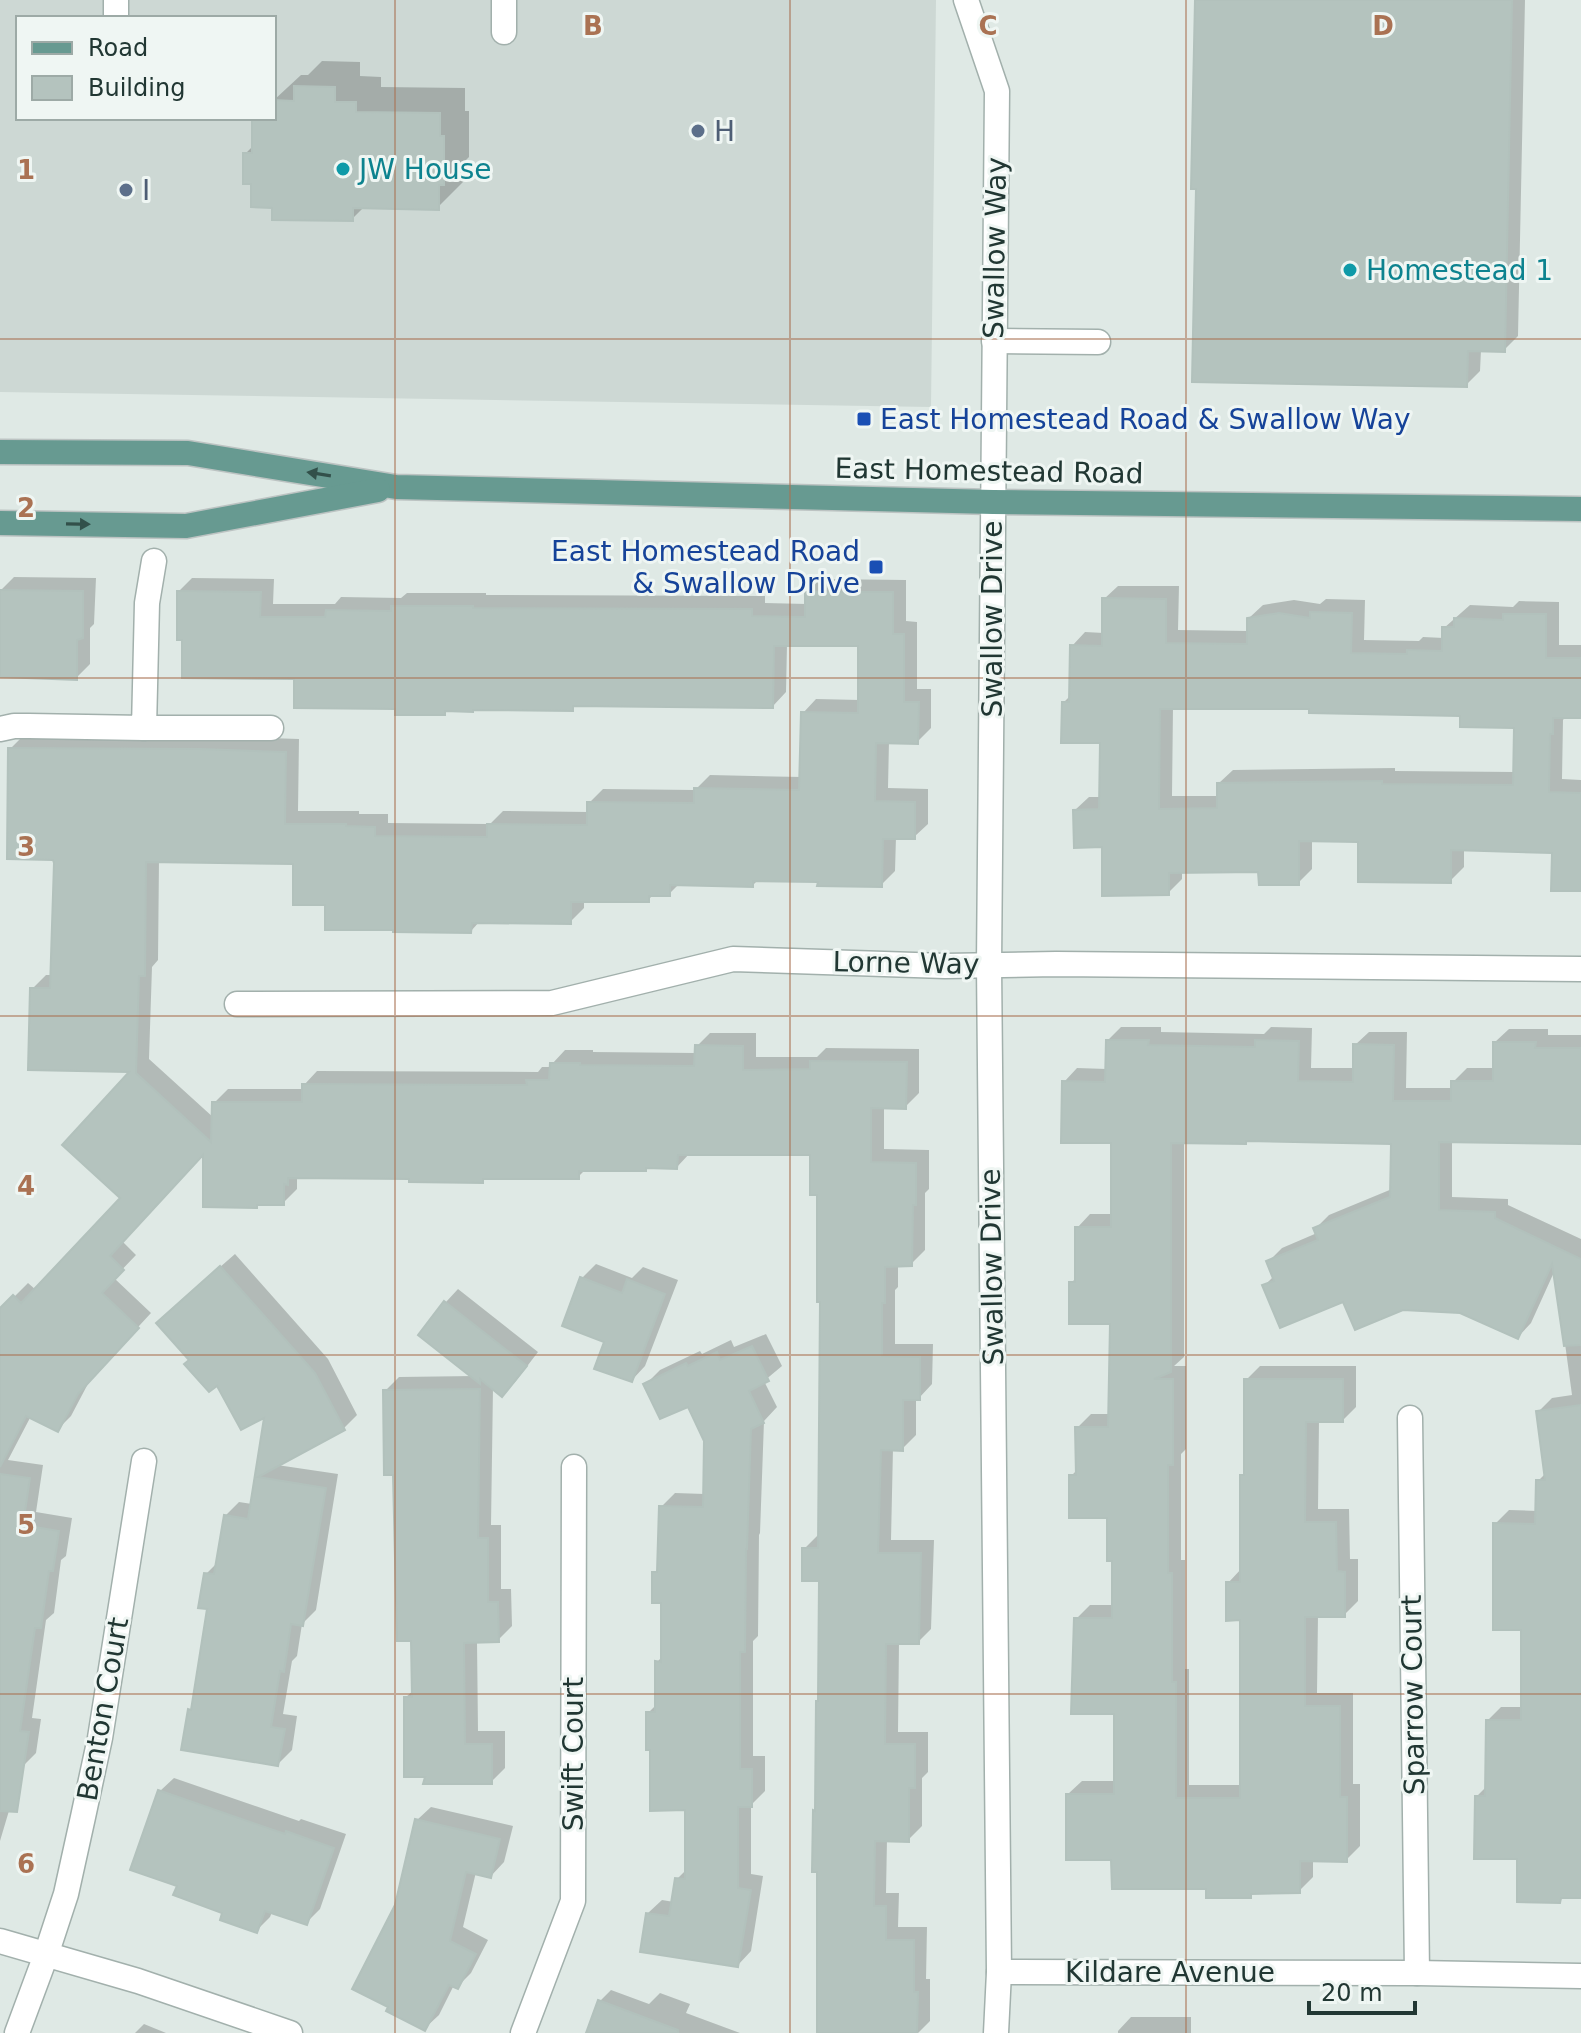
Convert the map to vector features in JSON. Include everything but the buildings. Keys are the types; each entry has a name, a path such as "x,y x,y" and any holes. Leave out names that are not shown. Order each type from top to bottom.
{"main road":[{"name":"East Homestead Road","path":"0,452 188,453 396,487 993,502 1581,509"},
{"name":"East Homestead Road","path":"0,523 186,526 396,487"}],"street":[{"path":"504,0 504,32"},
{"name":"Swallow Way","path":"966,0 997,91 993,502"},
{"path":"994,341 1098,342"},
{"name":"Swallow Drive","path":"993,502 989,965 999,1972 996,2033"},
{"path":"144,728 147,603 154,561"},
{"path":"0,729 14,726 271,728"},
{"name":"Lorne Way","path":"237,1004 552,1003 733,959 945,966 1056,964 1581,969"},
{"name":"Sparrow Court","path":"1410,1418 1417,1973"},
{"name":"Benton Court","path":"17,2033 66,1894 100,1738 144,1461"},
{"name":"Swift Court","path":"523,2033 573,1901 574,1467"},
{"path":"0,1941 138,1981 290,2033"},
{"name":"Kildare Avenue","path":"999,1972 1581,1976"}],"shaded area":[{"path":"0,0 936,0 931,407 0,392"}],"place":[{"name":"H","path":"698,131"},
{"name":"JW House","path":"343,169"},
{"name":"I","path":"126,190"},
{"name":"Homestead 1","path":"1350,270"},
{"name":"East Homestead Road & Swallow Way","path":"864,419"},
{"name":"East Homestead Road & Swallow Drive","path":"876,567"}]}
